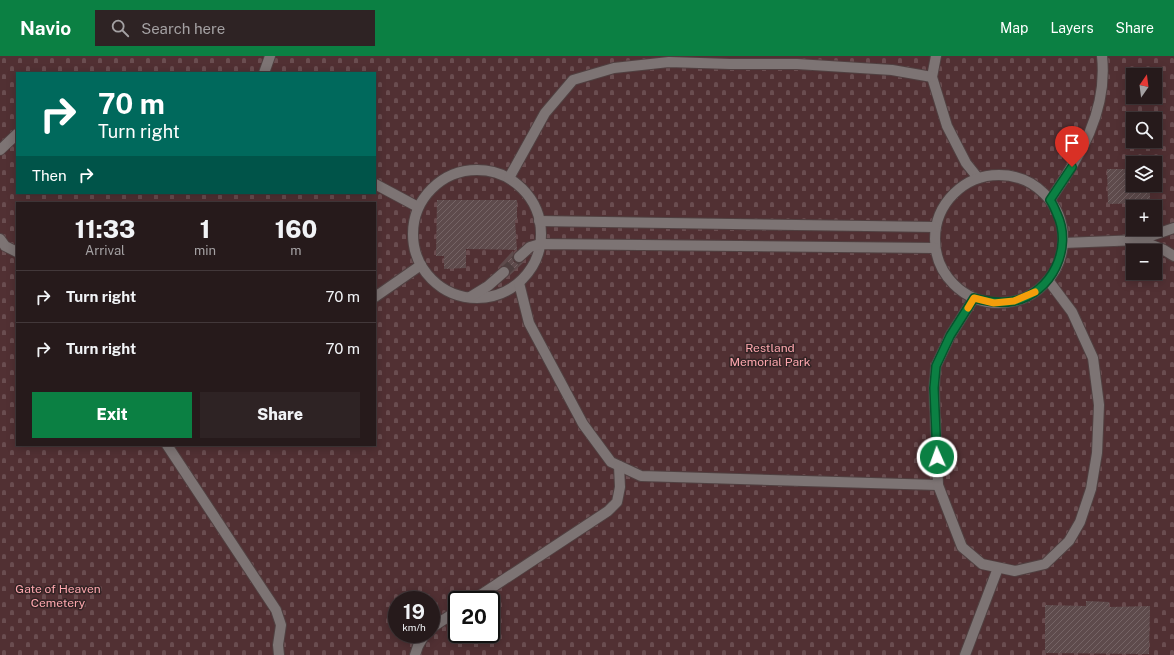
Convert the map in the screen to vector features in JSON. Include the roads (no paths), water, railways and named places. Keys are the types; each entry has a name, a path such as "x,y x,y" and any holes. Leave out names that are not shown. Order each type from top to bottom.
{"lane":[{"path":"264,72 270,56"},
{"path":"936,56 932,77 947,126 966,163 978,178"},
{"path":"1050,200 1070,171 1088,138 1099,106 1103,70 1102,56"},
{"path":"509,178 545,113 573,80 614,68 671,59 730,64 797,64 892,70 932,77"},
{"path":"0,150 16,135"},
{"path":"470,170 490,171 509,178 525,191 536,208 541,228 540,249 532,267 518,283 501,294 480,298 470,297 458,295 438,285 423,270 414,250 413,228 418,207 431,189 449,176 470,170"},
{"path":"998,175 1019,178 1038,188 1050,200 1061,222 1063,243 1059,263 1048,280 1033,294 1014,301 994,303 974,298 956,287 942,269 935,248 935,227 941,211 950,197 963,186 978,178 998,175"},
{"path":"376,185 418,207"},
{"path":"539,221 935,227"},
{"path":"1063,243 1138,240 1174,228"},
{"path":"0,240 5,246 16,252"},
{"path":"1138,240 1164,250 1174,256"},
{"path":"519,258 530,247 540,244 935,248"},
{"path":"376,296 421,265"},
{"path":"470,297 488,286 504,272"},
{"path":"974,298 950,336 936,366 934,388 938,485 962,547 982,564 1015,571 1045,564 1069,541 1080,522 1091,490 1097,453 1099,405 1093,358 1072,312 1048,280"},
{"path":"518,283 529,323 579,417 611,462 619,466 641,476 938,485"},
{"path":"168,446 276,610 281,625 278,645 279,655"},
{"path":"487,591 608,511 617,502 620,487 619,466"},
{"path":"965,655 998,568"},
{"path":"415,655 420,643"}],"tunnel":[{"path":"504,272 519,257"}],"park label":[{"name":"Restland Memorial Park","path":"770,355"},
{"name":"Gate of Heaven Cemetery","path":"58,596"}]}
